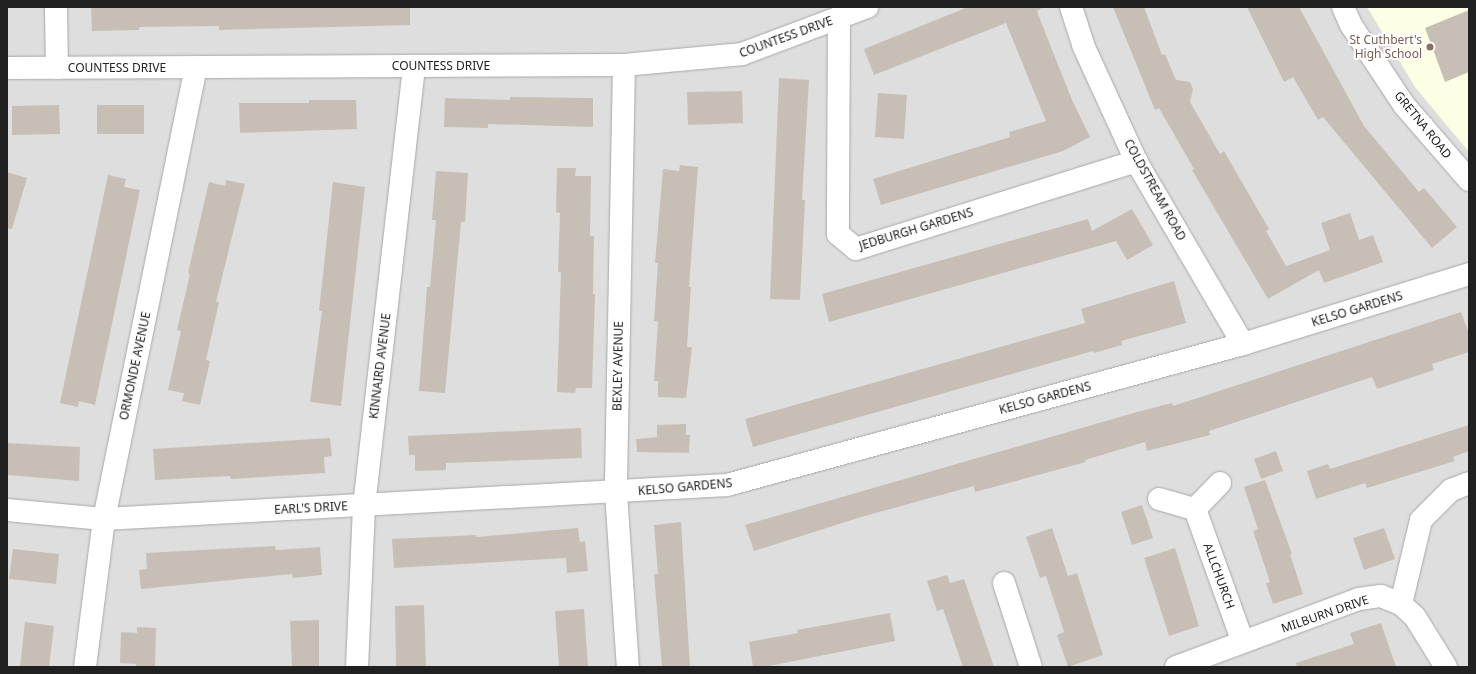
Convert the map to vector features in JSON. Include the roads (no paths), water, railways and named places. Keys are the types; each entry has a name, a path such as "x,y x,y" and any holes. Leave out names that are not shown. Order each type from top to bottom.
{"street":[{"path":"56,7 56,68"},
{"name":"COUNTESS DRIVE","path":"7,68 624,65 742,54 867,7"},
{"name":"COLDSTREAM ROAD","path":"1070,7 1083,45 1136,161 1243,344"},
{"name":"GRETNA ROAD","path":"1343,7 1351,25 1404,105 1469,180"},
{"name":"JEDBURGH GARDENS","path":"839,17 838,234 856,249 1136,161"},
{"name":"BEXLEY AVENUE","path":"624,65 616,493 628,667"},
{"name":"KINNAIRD AVENUE","path":"357,667 364,506 414,66"},
{"name":"ORMONDE AVENUE","path":"84,667 104,519 196,67"},
{"name":"KELSO GARDENS","path":"616,493 727,486 1243,344 1469,274"},
{"path":"1159,499 1195,509 1220,483"},
{"path":"1401,604 1421,520 1451,490 1469,483"},
{"name":"EARL'S DRIVE","path":"7,510 104,519 616,493"},
{"name":"ALLCHURCH","path":"1195,509 1243,642"},
{"path":"1004,583 1031,667"},
{"name":"MILBURN DRIVE","path":"1176,667 1360,600 1381,596 1401,604 1415,617 1446,667"}],"place":[{"name":"St Cuthbert's High School","path":"1430,47"}]}
